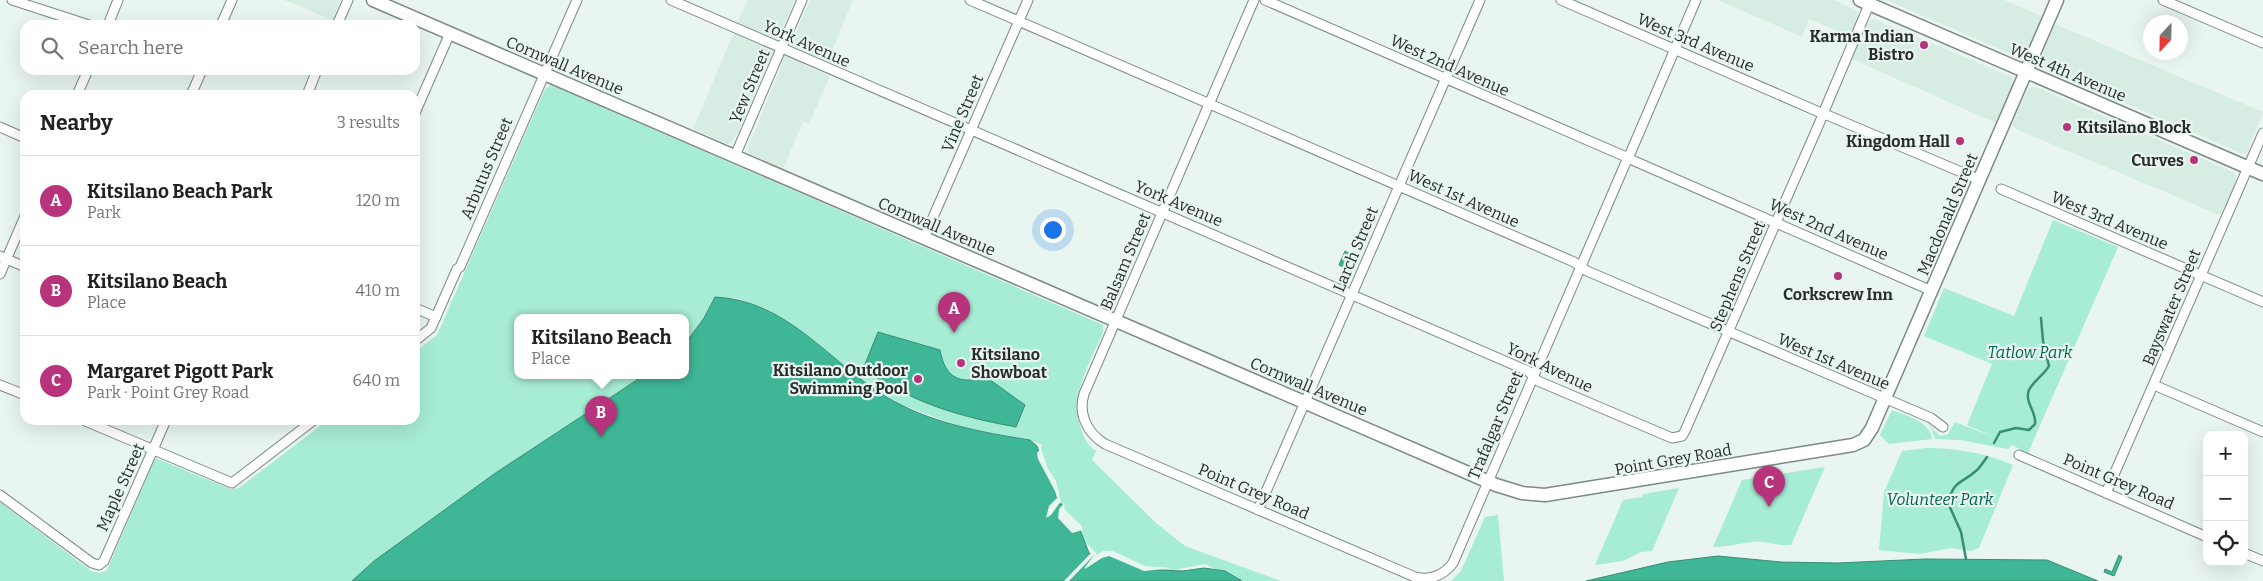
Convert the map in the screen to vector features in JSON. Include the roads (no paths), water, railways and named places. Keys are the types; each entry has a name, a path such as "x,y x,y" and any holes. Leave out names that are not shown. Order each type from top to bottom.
{"main road":[{"name":"Cornwall Avenue","path":"373,0 420,20"},
{"name":"Macdonald Street","path":"1864,440 1932,291 2057,0"},
{"name":"West 4th Avenue","path":"1867,1 2263,174"},
{"name":"Cornwall Avenue","path":"420,20 1488,482"},
{"name":"Point Grey Road","path":"1488,482 1522,493 1556,495 1853,444 1864,440"}],"street":[{"path":"12,0 74,20"},
{"path":"110,20 118,0"},
{"path":"223,20 232,0"},
{"path":"339,20 348,0"},
{"name":"Arbutus Street","path":"420,338 430,330 457,269 460,267 543,73 577,0"},
{"name":"York Avenue","path":"672,0 1528,371 1538,380 1672,438"},
{"name":"Yew Street","path":"735,156 802,0"},
{"name":"West 1st Avenue","path":"970,0 1399,186 1728,332 1931,418 1943,427"},
{"name":"Vine Street","path":"924,238 1028,0"},
{"name":"Balsam Street","path":"1087,425 1082,412 1084,394 1254,0"},
{"name":"West 2nd Avenue","path":"1265,0 1932,291"},
{"name":"Larch Street","path":"1258,510 1480,0"},
{"name":"West 3rd Avenue","path":"1561,0 1980,180"},
{"name":"Trafalgar Street","path":"1416,577 1424,580 1436,577 1453,563 1696,0"},
{"path":"2163,0 2263,43"},
{"name":"Stephens Street","path":"1672,438 1682,436 1686,431 1823,113 1867,1"},
{"path":"420,102 450,33"},
{"path":"79,90 86,75"},
{"path":"193,90 200,75"},
{"path":"309,90 315,75"},
{"path":"0,127 20,136"},
{"name":"Bayswater Street","path":"2106,493 2263,133"},
{"name":"West 3rd Avenue","path":"2001,189 2263,302"},
{"path":"0,274 3,257 20,225"},
{"path":"3,257 20,265"},
{"path":"420,310 436,317"},
{"path":"0,385 20,393"},
{"path":"2154,385 2263,432"},
{"path":"95,425 234,483 308,425"},
{"name":"Maple Street","path":"0,495 92,563 99,565 104,561 164,425"},
{"name":"Point Grey Road","path":"1087,425 1094,436 1105,444 1416,577"},
{"name":"Point Grey Road","path":"2019,455 2203,534"},
{"path":"2248,555 2263,561"}],"waterway":[{"path":"1994,443 2000,432 2016,428 2029,430 2035,424 2028,394 2031,386 2049,366 2043,341 2041,318"},
{"path":"1966,559 1961,532 1948,503 1950,495 1956,486 1977,470 1987,457"}],"place":[{"name":"Karma Indian Bistro","path":"1924,45"},
{"name":"Kitsilano Block","path":"2067,127"},
{"name":"Kingdom Hall","path":"1960,141"},
{"name":"Curves","path":"2194,160"},
{"name":"Corkscrew Inn","path":"1838,276"},
{"name":"Kitsilano Beach Park","path":"954,333"},
{"name":"Kitsilano Showboat","path":"961,363"},
{"name":"Kitsilano Outdoor Swimming Pool","path":"918,379"},
{"name":"Kitsilano Beach","path":"601,437"},
{"name":"Margaret Pigott Park","path":"1769,507"}],"park label":[{"name":"Tatlow Park","path":"2030,352"},
{"name":"Volunteer Park","path":"1940,499"}]}
